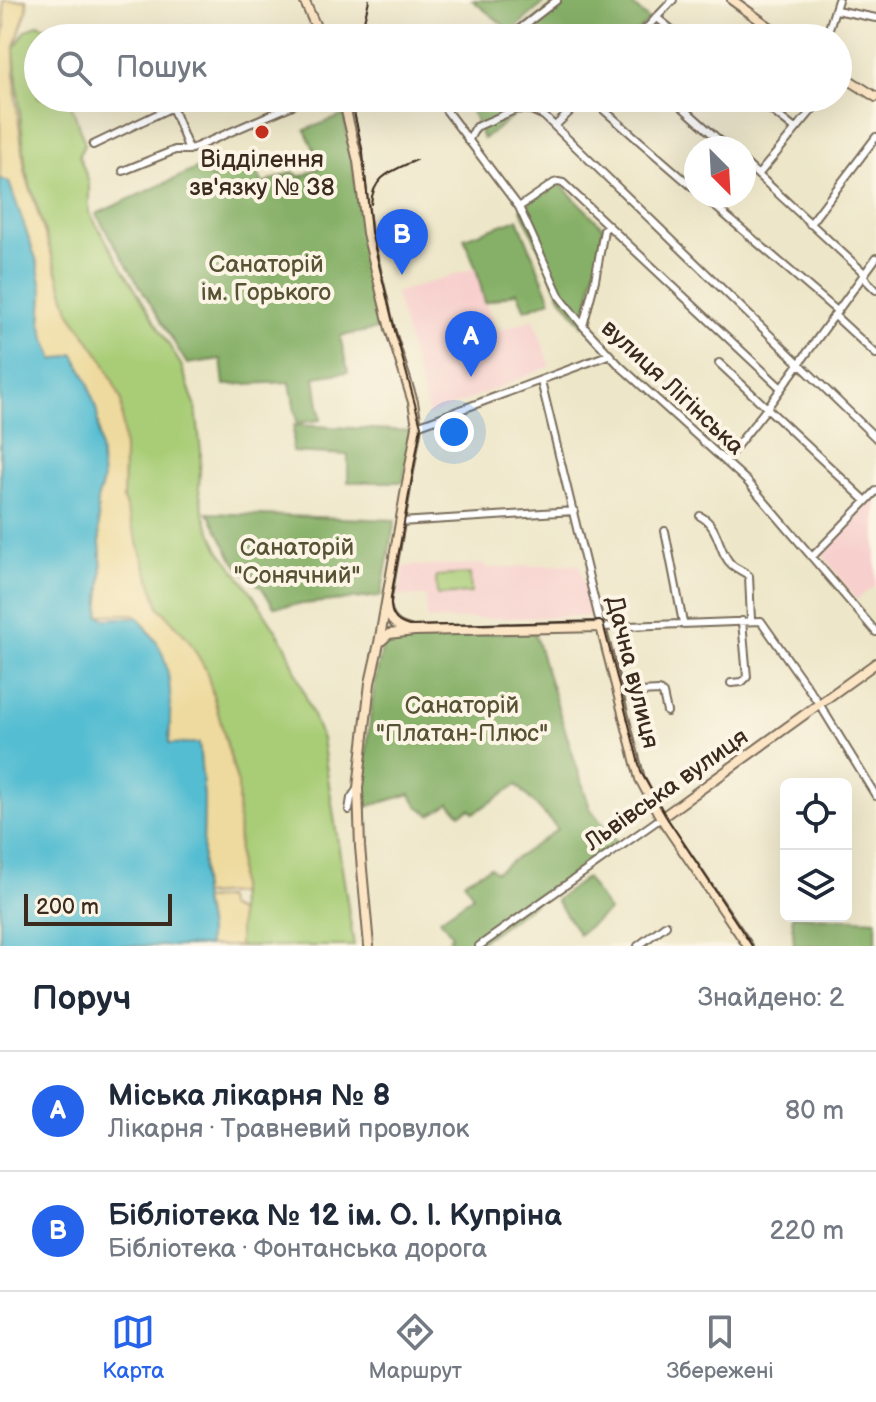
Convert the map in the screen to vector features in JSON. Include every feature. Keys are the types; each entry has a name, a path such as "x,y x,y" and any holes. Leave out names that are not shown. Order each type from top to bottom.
{"main road":[{"path":"304,0 313,24"},
{"path":"732,0 765,24"},
{"path":"852,83 876,97"},
{"path":"346,112 358,161 367,233 417,426 370,683 358,788 369,946"},
{"path":"386,604 392,621 401,628 414,631"},
{"path":"379,643 389,634 414,631 601,627"},
{"name":"Дачна вулиця","path":"601,627 640,779 661,818 748,946"},
{"name":"Львівська вулиця","path":"661,818 876,663"}],"street":[{"path":"528,24 557,0"},
{"path":"650,24 673,0"},
{"path":"831,24 838,0"},
{"path":"836,10 876,18"},
{"path":"656,17 665,24"},
{"path":"93,145 162,112"},
{"path":"174,112 189,150"},
{"path":"123,171 175,150 189,150 277,112"},
{"name":"вулиця Лігінська","path":"447,112 519,207 560,297 583,326 608,355 747,481 876,632"},
{"path":"468,141 476,127 510,112"},
{"path":"535,112 555,126 876,438"},
{"path":"555,126 571,112"},
{"path":"604,112 684,180"},
{"path":"688,112 715,136"},
{"path":"774,112 795,129"},
{"path":"810,112 758,175 861,270 876,290"},
{"path":"810,224 876,137"},
{"path":"519,207 554,183 561,182 781,388"},
{"path":"717,208 835,313 876,354"},
{"path":"583,326 604,230 608,226"},
{"path":"725,461 876,258"},
{"path":"417,426 608,355"},
{"path":"719,363 866,501"},
{"name":"Дачна вулиця","path":"541,381 601,627"},
{"path":"812,557 876,491"},
{"path":"400,522 574,511"},
{"path":"700,516 709,520 730,564 749,576 751,620"},
{"path":"665,531 683,623"},
{"path":"731,683 742,682 747,677 742,621"},
{"path":"601,627 763,622 820,705 876,796"},
{"path":"618,693 659,691 665,699 667,712"},
{"path":"868,782 876,777"},
{"path":"349,810 351,798 358,788"},
{"name":"Львівська вулиця","path":"479,946 661,818"},
{"path":"639,946 666,925"}],"shaded area":[{"path":"476,268 485,303 497,331 534,319 550,366 429,416 395,293"},
{"path":"876,496 876,585 856,600 821,552"},
{"path":"483,564 487,568 579,564 593,616 427,620 426,596 398,596 405,566"}],"green space":[{"path":"472,0 548,0 519,24 502,24"},
{"path":"560,0 628,0 649,20 645,24 528,24"},
{"path":"24,34 24,112 74,112 85,144 79,155 89,183 89,212 181,365 196,408 201,452 199,489 204,515 218,548 286,646 322,739 354,946 239,946 238,785 206,670 188,639 159,607 123,499 124,450 103,360 70,313 26,171 14,49"},
{"path":"472,112 520,112 483,139"},
{"name":"Cанаторій ім. Горького","path":"344,115 371,277 385,328 340,336 348,372 315,377 321,420 297,423 290,382 224,385 221,359 187,364 96,214 205,165 211,179 252,161 263,184 293,172 301,177 322,166 305,130"},
{"path":"557,181 604,228 583,326 561,297 521,209"},
{"path":"518,219 551,300 525,310 517,292 485,303 464,238"},
{"path":"294,425 411,431 403,482 348,482 348,455 292,452"},
{"name":"Санаторій \"Сонячний\"","path":"207,513 395,520 381,596 274,607 262,588 232,558"},
{"path":"470,574 471,593 437,595 436,576"},
{"name":"Санаторій \"Платан-Плюс\"","path":"534,632 590,808 618,844 474,946 454,946 449,938 452,935 440,919 473,896 464,881 490,867 496,872 558,829 517,785 474,813 470,809 460,814 450,803 431,815 418,806 410,794 363,808 361,800 374,686 384,640 391,637"},
{"path":"586,878 609,911 579,934 556,900"},
{"path":"876,920 876,946 794,946 792,922"}],"sand":[{"path":"3,0 27,0 14,49 16,101 25,171 70,313 103,360 121,399 123,499 159,607 188,639 206,670 238,785 239,893 202,895 204,798 199,744 169,744 166,674 155,642 134,614 99,615 102,572 97,500 103,481 45,338 41,323 43,294 9,182 0,179 0,52 5,26"},
{"path":"225,898 229,908 238,912 239,946 208,946 203,899"}],"water":[{"path":"0,179 9,182 37,262 43,294 41,323 54,360 74,354 88,382 97,412 103,481 97,500 102,572 99,615 106,619 138,617 160,648 167,671 169,744 199,743 204,798 202,895 208,946 0,946"}],"tram line":[{"path":"363,24 369,0"},
{"path":"354,112 363,153 371,232 421,426 391,597 394,616 409,626 603,623 641,772 665,815 752,946"},
{"path":"371,204 380,180 416,160"}],"place":[{"name":"Відділення зв'язку № 38","path":"262,132"},
{"name":"Бібліотека № 12 ім. О. І. Купріна","path":"402,275"},
{"name":"Міська лікарня № 8","path":"471,377"}]}
